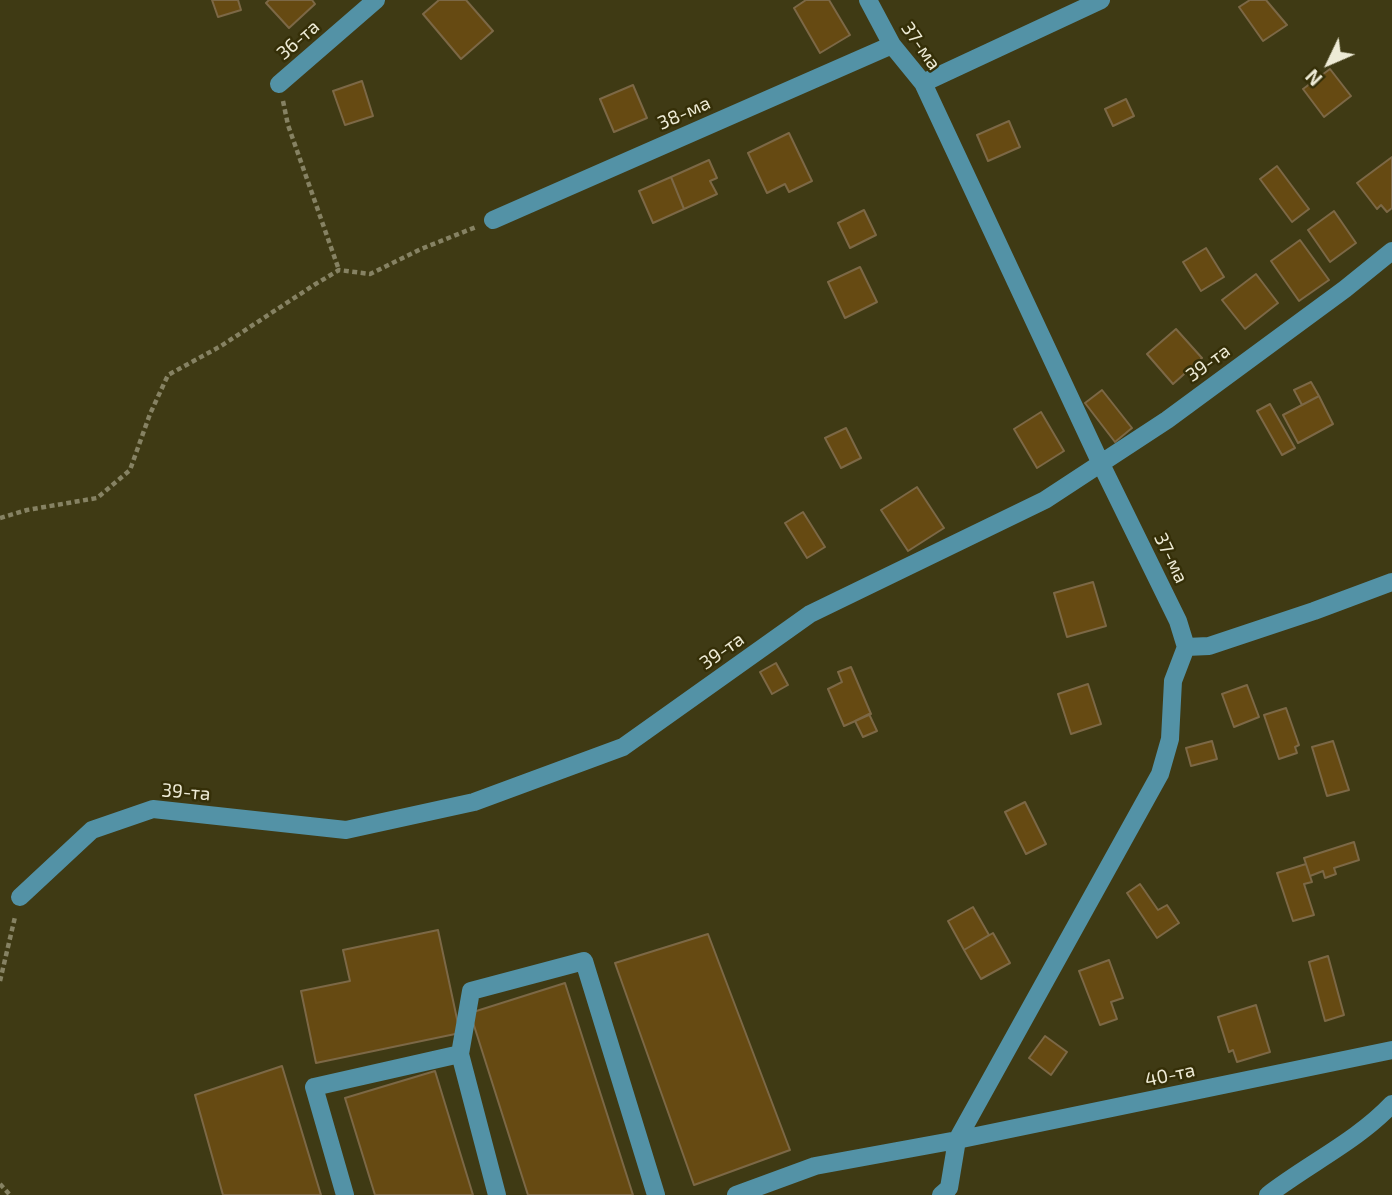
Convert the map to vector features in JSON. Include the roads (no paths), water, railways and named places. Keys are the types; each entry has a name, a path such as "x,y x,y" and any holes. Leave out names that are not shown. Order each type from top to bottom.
{"street":[{"name":"36-та","path":"279,84 376,0"},
{"name":"37-ма","path":"868,0 892,45 923,83 1101,464 1178,621 1186,647"},
{"path":"923,83 1101,0"},
{"name":"38-ма","path":"493,220 892,45"},
{"name":"39-та","path":"20,897 92,830 153,809 346,830 474,802 623,747 810,614 1045,500 1101,464 1167,420 1392,251"},
{"path":"941,1195 949,1188 957,1140 1160,774 1170,739 1173,681 1186,647 1209,646 1392,582"},
{"path":"497,1195 460,1054 471,991 584,961 656,1195"},
{"name":"40-та","path":"736,1195 815,1166 957,1140 1392,1051"},
{"path":"345,1195 314,1087 460,1054"},
{"path":"1268,1195 1293,1175 1377,1120 1392,1104"}]}
